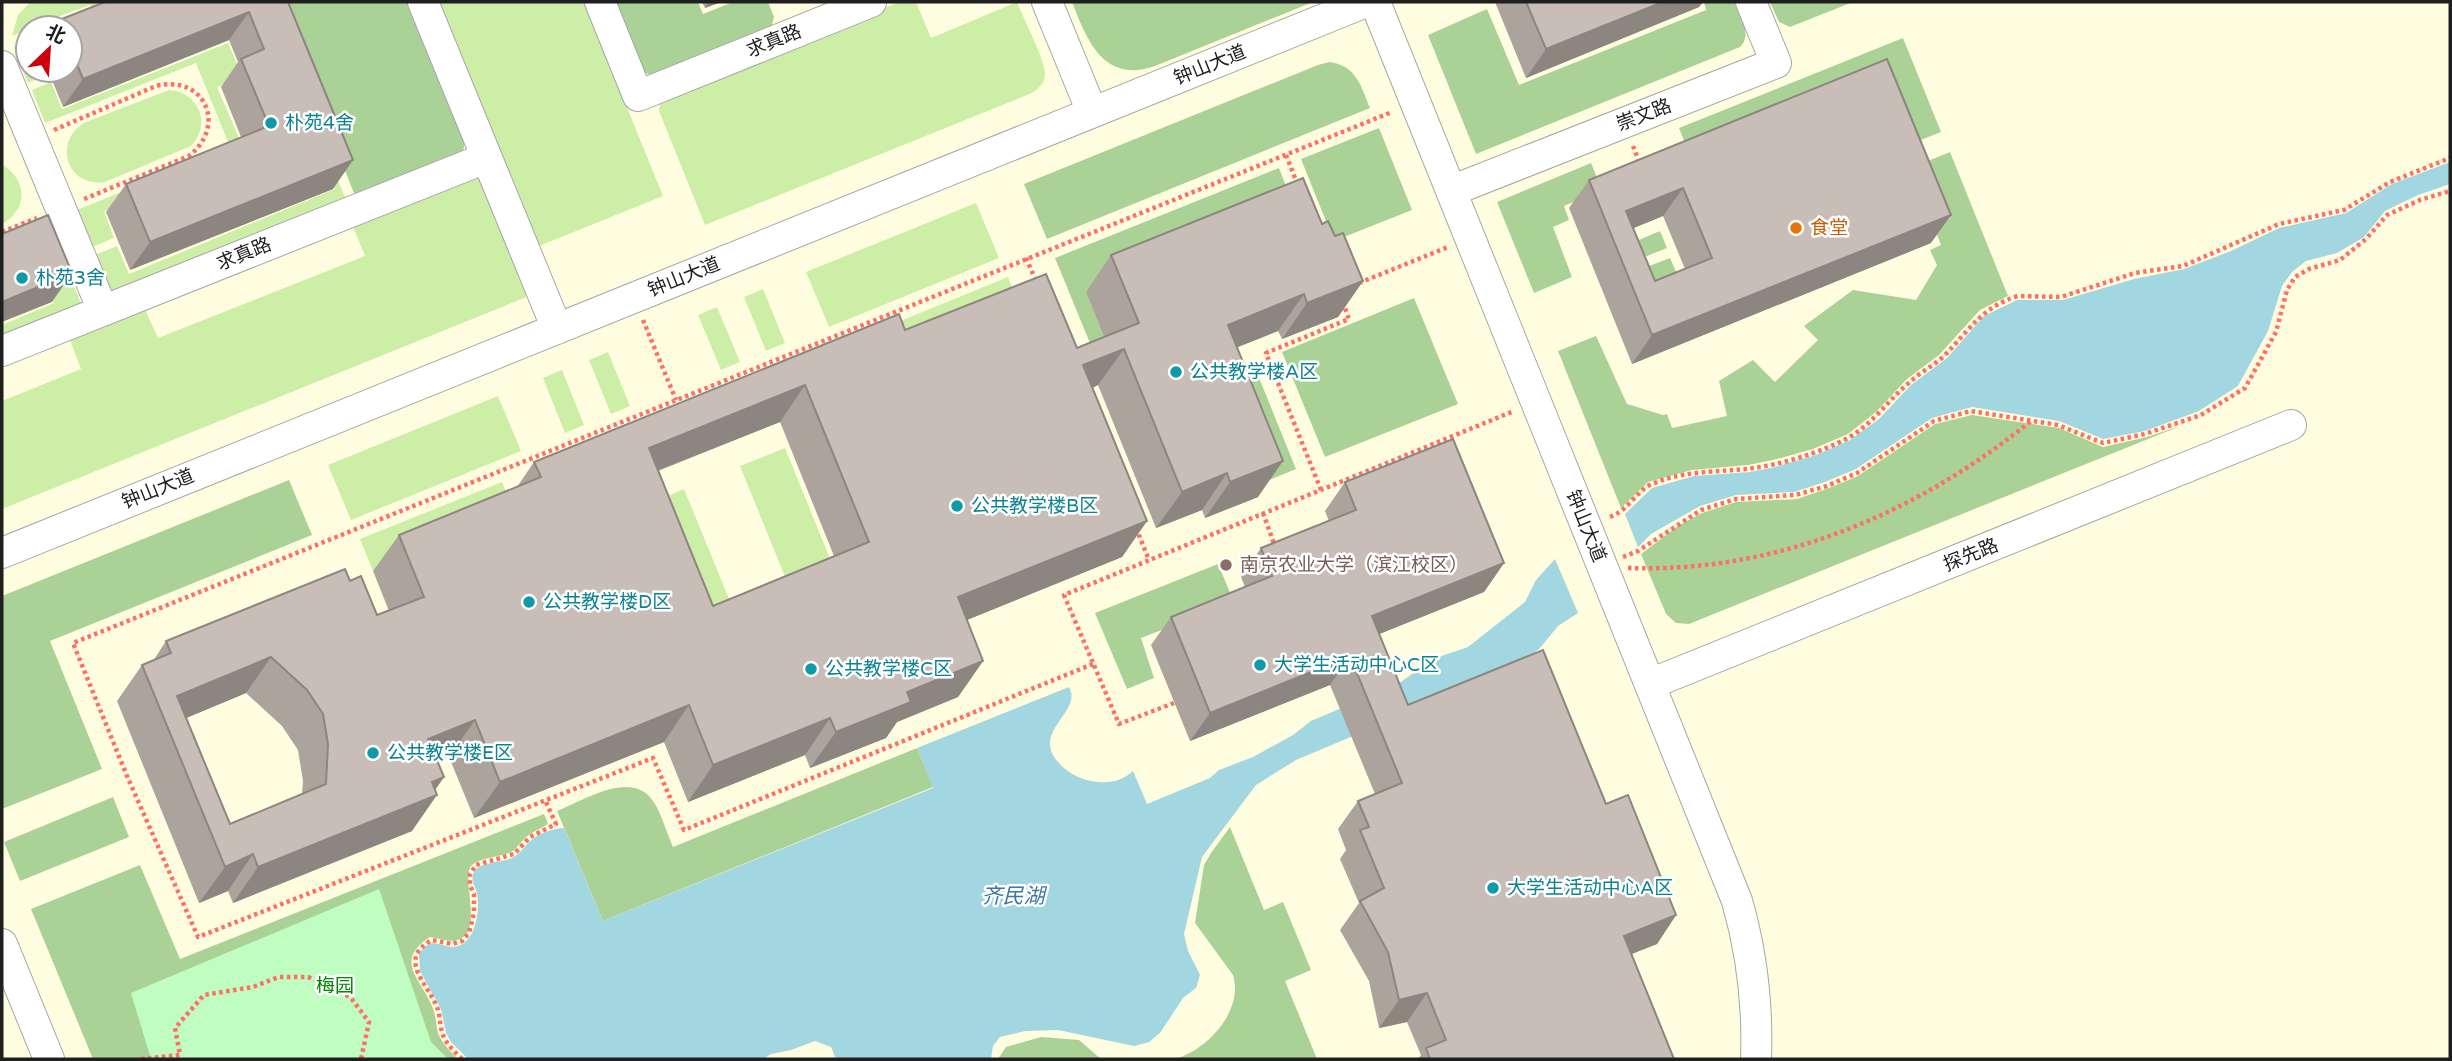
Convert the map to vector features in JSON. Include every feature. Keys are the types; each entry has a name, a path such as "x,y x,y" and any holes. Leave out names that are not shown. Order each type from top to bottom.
{"street":[{"path":"423,2 556,328"},
{"name":"求真路","path":"600,2 638,96 871,2"},
{"path":"1047,2 1092,112"},
{"name":"钟山大道","path":"2,553 1366,2"},
{"name":"钟山大道","path":"1375,2 1726,869 1740,911 1752,965 1756,998 1756,1059"},
{"name":"崇文路","path":"1451,191 1776,63 1751,2"},
{"path":"2,66 103,311"},
{"name":"求真路","path":"2,351 486,158"},
{"name":"探先路","path":"1650,684 2291,425"},
{"path":"2,944 49,1059"}],"path":[{"path":"2,232 189,156 197,150 210,123 208,110 199,95 179,84 168,83 32,139"},
{"path":"1093,664 684,830 653,758 198,937 127,776 73,643 1416,102"},
{"path":"1623,123 1642,166"},
{"path":"1286,155 1301,192"},
{"path":"1587,527 1623,512 1650,485 1692,473 1749,469 1774,464 1814,453 1849,437 1878,416 1909,382 1943,357 1982,313 2012,298 2061,297 2135,273 2183,266 2230,248 2279,224 2344,210 2390,182 2450,158"},
{"path":"1603,566 1638,551 1701,509 1736,499 1795,495 1827,486 1857,473 1934,421 1971,411 2057,425 2104,443 2145,434 2201,415 2245,388 2276,332 2287,290 2295,277 2309,269 2340,260 2366,239 2387,215 2420,200 2450,191"},
{"path":"1350,287 1471,237"},
{"path":"1026,258 1042,296"},
{"path":"633,298 676,400"},
{"path":"1321,490 1266,353 1349,319 1342,301"},
{"path":"1174,703 1119,724 1064,595 1537,401"},
{"path":"1603,566 1673,567 1743,559 1845,531 1941,486 2031,421"},
{"path":"1263,513 1280,561"},
{"path":"1134,522 1149,560"},
{"path":"462,1059 442,1034 438,1011 416,973 416,954 423,945 432,940 452,944 462,941 469,933 474,903 470,874 476,865 514,854 530,837 556,824 545,800"},
{"path":"142,1059 181,1057 176,1028 204,995 253,987 279,977 308,977 351,998 369,1022 361,1059"}],"shaded area":[{"name":"南京农业大学（滨江校区）","path":"2,2 2450,2 2450,1059 2,1059"}],"green space":[{"path":"30,2 143,2 97,21 90,5 66,14 19,14"},
{"path":"265,2 408,2 465,141 463,152 356,198 318,103"},
{"path":"439,2 584,2 663,196 539,246"},
{"path":"614,2 698,2 703,14 733,2 768,2 774,17 771,28 652,76 644,72"},
{"path":"899,2 916,2 931,38 1017,2 1042,60 1045,75 1042,83 1032,93 705,225 659,111 660,101 665,96"},
{"path":"1072,2 1313,2 1155,66 1137,70 1122,69 1110,64 1100,55 1084,31"},
{"path":"1704,2 1734,2 1745,31 1744,42 1740,47 1476,154 1428,35 1487,9 1519,85 1706,10"},
{"path":"1770,2 1853,2 1790,27 1779,22"},
{"path":"1903,38 1941,132 1898,149 1689,153 1679,128"},
{"path":"228,43 242,76 217,87 243,147 230,147 196,63 45,123 32,90 52,84 62,109"},
{"path":"1329,62 1346,67 1351,72 1370,108 1047,239 1024,184"},
{"path":"169,90 188,96 199,111 201,128 191,146 105,182 92,182 81,178 73,170 68,161 67,150 75,130 86,122"},
{"path":"1379,128 1412,210 1334,241 1301,159"},
{"path":"1950,152 2008,296 1980,310 1939,355 1907,379 1876,412 1848,434 1813,449 1773,460 1692,470 1648,482 1621,508 1558,351 1596,336 1627,404 1667,414 1672,428 1727,416 1719,381 1753,360 1775,382 1818,340 1804,326 1853,290 1916,300 1937,265 1930,250 1941,245 1911,168"},
{"path":"329,160 347,202 112,296 95,255 117,246 129,274 335,189 324,162"},
{"path":"1591,163 1602,190 1564,206 1569,220 1553,227 1572,277 1534,293 1497,202"},
{"path":"2,165 17,178 22,194 17,211 2,224"},
{"path":"1279,168 1318,270 1086,291 1113,360 1099,365 1055,258"},
{"path":"478,172 529,296 2,509 2,401 81,369 69,337 144,307 158,338 365,256 351,222"},
{"path":"151,180 155,190 104,211 114,238 92,247 77,210"},
{"path":"976,203 999,258 829,327 806,272"},
{"path":"1660,231 1667,248 1627,264 1620,248"},
{"path":"1670,258 1677,274 1637,290 1631,273"},
{"path":"66,267 83,308 2,341 2,325 54,303 44,276"},
{"path":"1008,277 1019,305 881,361 866,335"},
{"path":"763,289 785,343 766,351 744,297"},
{"path":"1414,298 1458,404 1325,457 1282,352"},
{"path":"717,307 740,362 721,370 698,315"},
{"path":"608,352 630,406 611,414 589,360"},
{"path":"1253,363 1296,469 1260,484 1217,378"},
{"path":"562,370 584,425 565,433 543,378"},
{"path":"498,396 521,451 351,520 328,465"},
{"path":"1972,415 2059,428 2103,447 2183,425 1689,624 1676,623 1666,614 1641,554 1678,526 1702,513 1736,502 1797,499 1829,488 1858,476 1935,424"},
{"path":"785,448 835,571 790,589 740,466"},
{"path":"289,480 312,535 50,641 102,769 2,809 2,596"},
{"path":"502,482 515,514 373,571 360,539"},
{"path":"684,489 734,611 689,629 658,500"},
{"path":"1218,564 1234,602 1141,638 1154,678 1127,689 1095,613"},
{"path":"917,748 933,787 603,921 557,811 607,790 633,788 644,792 653,801 673,847"},
{"path":"113,797 129,837 20,881 4,842"},
{"path":"544,814 548,824 526,837 512,852 472,865 468,881 471,919 463,938 452,941 430,937 413,954 413,970 432,1006 438,1033 458,1059 93,1059 31,909 140,865 180,959"},
{"path":"1230,827 1264,910 1283,902 1311,970 1285,981 1317,1059 1175,1059 1210,1038 1228,1015 1233,1002 1233,975 1195,923 1204,865"},
{"name":"梅园","path":"379,889 431,1042 448,1059 151,1059 131,993"},
{"path":"1041,1037 1079,1040 1101,1059 998,1059 1006,1047"}],"water":[{"path":"2450,162 2450,184 2418,195 2385,211 2364,237 2337,253 2306,261 2292,272 2282,286 2268,331 2238,386 2199,411 2145,431 2103,439 2059,421 1972,407 1932,418 1856,469 1825,482 1794,492 1736,495 1700,506 1651,534 1638,547 1625,514 1652,488 1694,476 1750,472 1775,467 1816,455 1850,440 1879,419 1911,385 1947,358 1984,316 2017,300 2063,300 2134,279 2184,269 2279,228 2346,213 2392,184"},
{"name":"齐民湖","path":"1555,559 1578,613 1558,626 1540,648 1517,667 1296,760 1256,785 1202,857 1184,934 1188,951 1200,975 1196,988 1183,998 1160,1033 1149,1042 1134,1046 1058,1030 1025,1031 1000,1037 993,1046 991,1059 836,1059 831,1047 815,1041 771,1054 763,1059 468,1059 446,1033 441,1009 420,971 419,954 424,947 432,943 453,947 461,945 471,934 478,908 473,880 477,868 514,857 530,841 550,830 564,828 603,921 933,788 917,748 1069,687 1069,706 1052,734 1050,744 1053,756 1071,773 1093,781 1117,780 1133,771 1147,804 1253,757 1293,735 1311,721 1398,684 1433,659 1468,647 1525,602 1536,580"}],"building":[{"path":"105,2 288,2 353,160 150,242 126,184 269,126 241,59 264,49 249,12 84,79 84,14 74,14"},
{"path":"1526,2 1663,2 1546,49"},
{"name":"食堂","path":"1887,59 1951,215 1652,335 1589,180","holes":["1683,188 1712,258 1655,281 1626,211"]},
{"path":"1303,178 1322,224 1328,221 1335,236 1343,233 1363,281 1307,303 1304,294 1228,325 1283,461 1230,482 1227,473 1182,492 1124,349 1083,365 1147,521 958,597 983,661 907,692 911,702 836,732 830,718 713,765 689,705 500,782 475,720 428,739 444,777 432,782 437,795 258,867 253,854 225,867 142,665 171,653 166,641 345,569 350,581 361,576 377,615 424,597 399,535 541,477 534,462 899,314 905,330 1046,274 1077,348 1139,323 1111,255","holes":["805,385 869,542 713,606 649,448","271,657 307,690 323,714 328,744 326,784 230,824 177,696"]},
{"path":"48,215 72,273 2,302 2,234"},
{"path":"1453,439 1504,563 1372,616 1408,705 1543,650 1606,804 1628,795 1676,915 1624,936 1674,1059 1430,1059 1426,1048 1446,1040 1427,993 1399,1000 1388,952 1360,901 1384,888 1360,830 1369,827 1358,801 1402,783 1350,656 1210,713 1171,617 1272,576 1261,548 1356,510 1345,482"}],"place":[{"name":"朴苑4舍","path":"271,123"},
{"name":"食堂","path":"1796,228"},
{"name":"朴苑3舍","path":"22,278"},
{"name":"公共教学楼A区","path":"1176,372"},
{"name":"公共教学楼B区","path":"957,506"},
{"name":"南京农业大学（滨江校区）","path":"1226,565"},
{"name":"公共教学楼D区","path":"529,602"},
{"name":"大学生活动中心C区","path":"1260,665"},
{"name":"公共教学楼C区","path":"811,669"},
{"name":"公共教学楼E区","path":"373,753"},
{"name":"大学生活动中心A区","path":"1493,888"}]}
